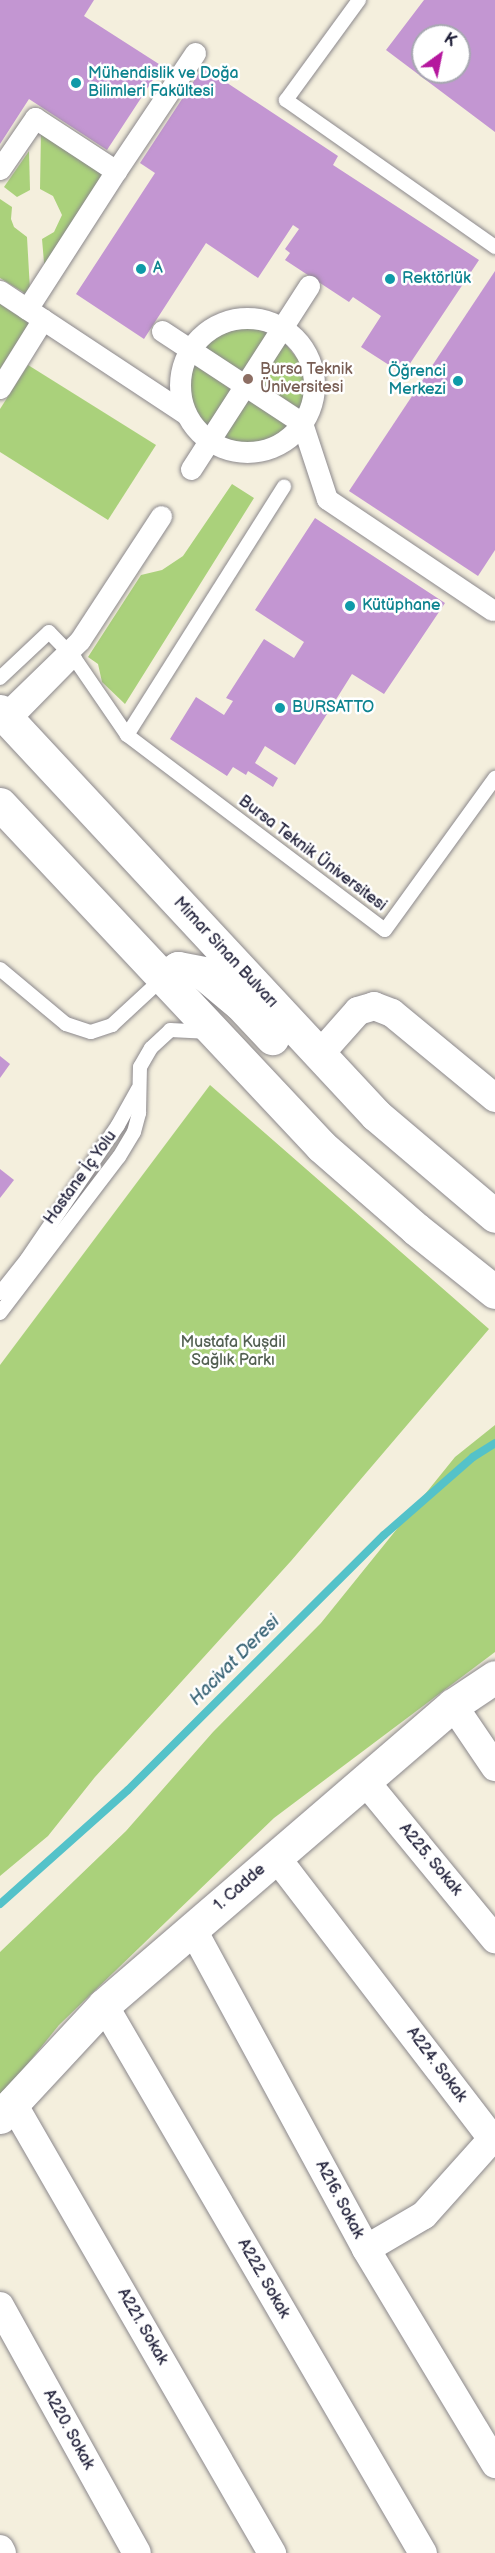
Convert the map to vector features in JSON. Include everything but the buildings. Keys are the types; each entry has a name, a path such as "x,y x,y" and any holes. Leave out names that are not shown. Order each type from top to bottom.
{"main road":[{"name":"Mimar Sinan Bulvarı","path":"5,717 376,1115 495,1216"},
{"path":"0,804 321,1146 416,1229 495,1292"},
{"path":"162,978 178,968 203,973 240,1004 326,1096 348,1109 376,1115"},
{"name":"1. Cadde","path":"6,2109 104,2005 453,1705 495,1677"}],"street":[{"path":"0,388 35,314 116,171 195,53"},
{"path":"0,169 34,118 116,171"},
{"path":"191,469 309,286"},
{"path":"0,291 186,414"},
{"path":"236,317 260,318 282,328 293,334 310,358 316,386 309,415 287,441 260,452 232,452 209,441 193,426 186,414 179,391 185,356 211,327 236,317"},
{"path":"162,331 302,423 327,499 492,610"},
{"path":"5,717 71,656 161,516"},
{"path":"319,1055 358,1011 374,1006 392,1013 495,1098"},
{"path":"453,1705 495,1767"},
{"name":"A225. Sokak","path":"365,1781 495,1938"},
{"name":"A224. Sokak","path":"276,1857 492,2139 424,2215 366,2249"},
{"name":"A216. Sokak","path":"193,1929 366,2249 495,2464"},
{"name":"A222. Sokak","path":"104,2005 423,2553"},
{"name":"A221. Sokak","path":"6,2109 272,2553"},
{"name":"A220. Sokak","path":"0,2306 137,2553"}],"lane":[{"path":"359,0 286,100 495,247"},
{"path":"127,735 284,487"},
{"name":"Bursa Teknik Üniversitesi","path":"0,678 49,633 71,656 127,735 385,930 495,778"},
{"path":"0,969 66,1024 91,1032 112,1025 162,978"},
{"name":"Hastane İç Yolu","path":"0,1313 118,1157 134,1132 140,1113 138,1089 140,1067 151,1048 170,1030 191,1029 216,1034"},
{"path":"0,1293 27,1259 112,1135 138,1089"}],"green space":[{"path":"41,130 104,171 45,274 42,239 54,232 62,215 53,196 40,189"},
{"path":"29,151 30,190 17,197 4,187"},
{"path":"0,199 12,207 11,219 14,227 27,237 30,290 28,295 0,278"},
{"path":"0,304 29,323 0,369"},
{"path":"238,329 257,329 269,333 243,372 203,347 219,335"},
{"path":"283,341 300,362 305,380 304,398 300,409 258,382"},
{"path":"193,364 231,389 207,428 199,421 190,403 188,383"},
{"path":"28,365 156,445 108,520 0,452 0,409"},
{"path":"248,398 290,425 271,440 251,445 231,443 222,438"},
{"path":"232,484 254,498 125,704 102,682 98,664 88,657 141,575 162,570 183,556"},
{"name":"Mustafa Kuşdil Sağlık Parkı","path":"210,1085 489,1329 291,1561 95,1777 48,1836 0,1876 0,1365"},
{"path":"495,1425 495,1652 274,1818 59,2025 0,2098 0,1952 126,1831 213,1732 321,1623 455,1457"}],"waterway":[{"name":"Hacivat Deresi","path":"0,1904 128,1790 384,1535 473,1457 495,1443"}],"place":[{"name":"Mühendislik ve Doğa Bilimleri Fakültesi","path":"76,83"},
{"name":"A","path":"141,269"},
{"name":"Rektörlük","path":"390,279"},
{"name":"Bursa Teknik Üniversitesi","path":"248,379"},
{"name":"Öğrenci Merkezi","path":"458,381"},
{"name":"Kütüphane","path":"350,606"},
{"name":"BURSATTO","path":"280,708"}]}
